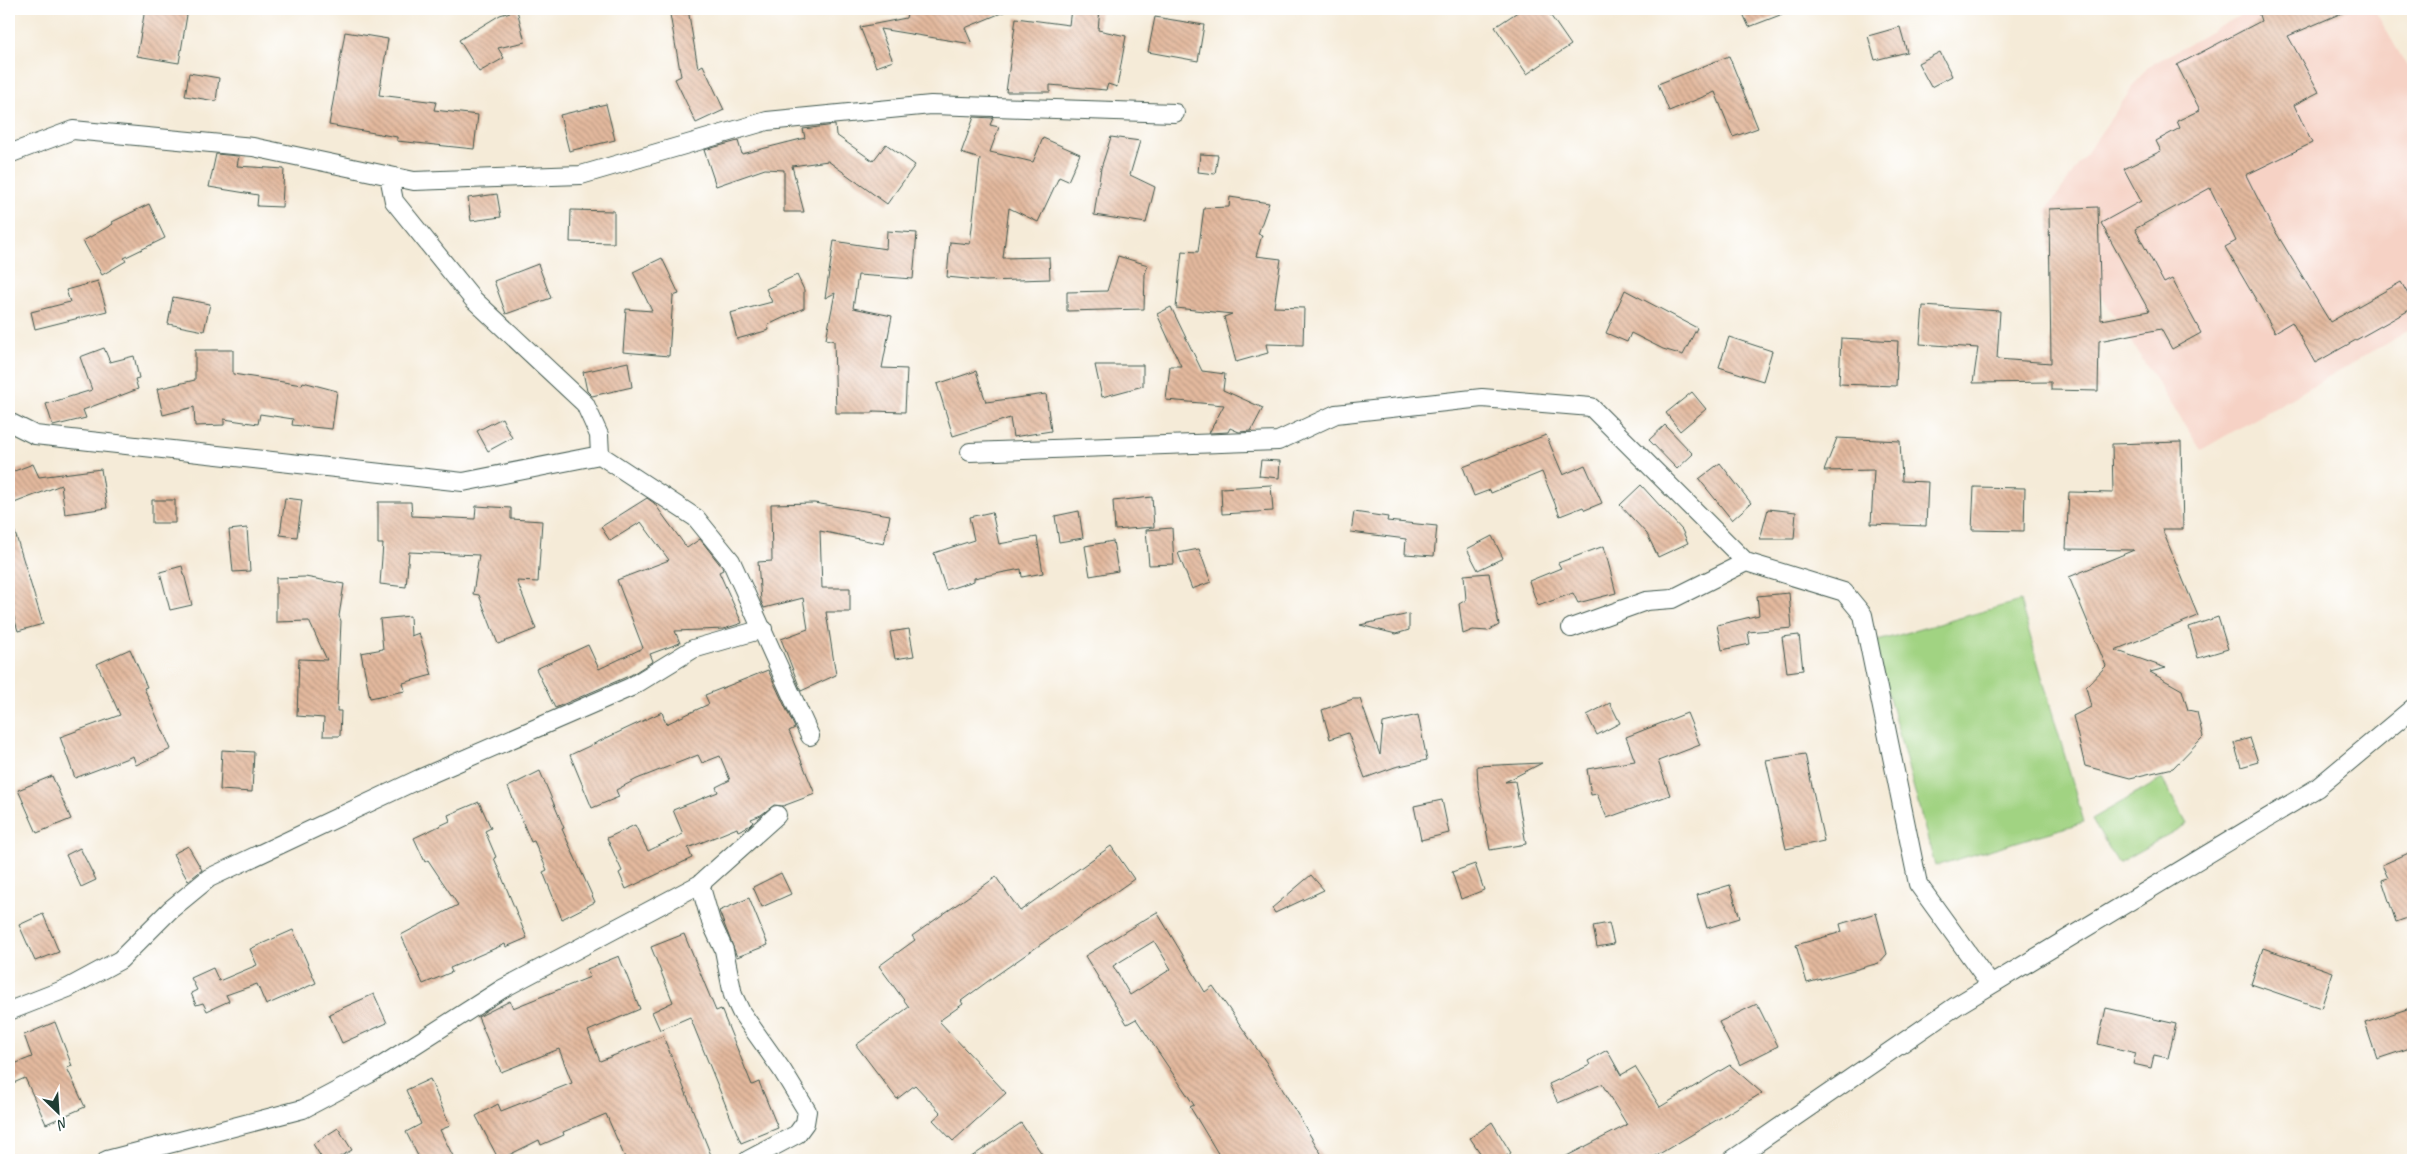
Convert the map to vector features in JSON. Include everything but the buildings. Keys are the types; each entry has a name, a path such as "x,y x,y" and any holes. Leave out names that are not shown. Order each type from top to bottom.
{"street":[{"path":"9,154 73,130 253,147 414,182 581,175 767,121 931,105 1175,114"},
{"path":"389,176 394,201 474,299 585,404 599,435 600,455"},
{"path":"970,452 1278,441 1336,414 1482,398 1591,407 1746,562 1844,592 1863,616 1918,884 1991,984"},
{"path":"9,422 35,435 463,482 600,455 696,518 732,562 764,629 810,736"},
{"path":"1571,628 1646,601 1672,599 1746,562"},
{"path":"9,1011 68,988 120,960 170,910 209,878 419,779 631,687 693,649 764,629"},
{"path":"1732,1160 1956,1006 2317,788 2413,711"},
{"path":"107,1160 303,1109 369,1074 502,989 700,884 777,815"},
{"path":"700,884 711,922 724,950 733,995 741,1012 782,1070 807,1111 805,1123 796,1134 748,1160"}],"shaded area":[{"path":"2252,9 2374,9 2413,77 2413,328 2201,450 2046,211 2147,67"}],"green space":[{"path":"2020,601 2084,822 1935,866 1874,642"},
{"path":"2162,779 2187,824 2118,863 2092,819"}]}
